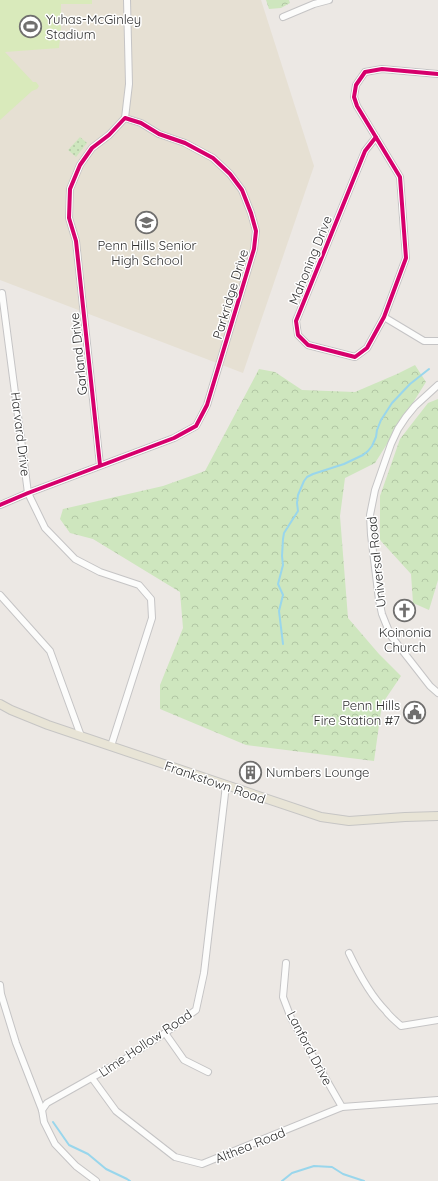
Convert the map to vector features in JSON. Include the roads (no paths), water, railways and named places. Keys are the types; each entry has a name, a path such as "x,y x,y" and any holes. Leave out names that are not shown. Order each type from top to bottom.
{"main road":[{"name":"Frankstown Road","path":"0,704 35,720 308,813 336,820 360,821 438,816"}],"street":[{"path":"125,118 129,84 127,0"},
{"path":"283,17 313,2 329,0"},
{"path":"438,74 382,69 365,72 356,84 354,97 357,106 400,177 406,258 384,317 424,341 438,341"},
{"name":"Garland Drive","path":"100,465 76,241 69,218 70,189 80,165 92,148 109,135 125,118"},
{"name":"Parkridge Drive","path":"0,505 100,465 174,438 196,426 207,405 254,249 256,231 251,213 242,190 230,174 212,158 190,146 159,134 141,124 125,118"},
{"name":"Mahoning Drive","path":"376,137 365,151 296,321 298,335 308,345 355,357 367,348 384,317"},
{"name":"Harvard Drive","path":"2,293 28,493 45,528 75,559 100,572 139,585 151,599 152,618 111,746"},
{"name":"Universal Road","path":"438,385 415,406 398,429 391,444 375,490 370,515 371,535 382,614 391,636 430,686 438,693"},
{"path":"0,595 50,651 81,736"},
{"name":"Lime Hollow Road","path":"42,1110 47,1103 125,1059 196,1010 204,973 226,785"},
{"path":"349,953 356,969 372,993 385,1011 401,1026 438,1020"},
{"name":"Lanford Drive","path":"286,963 283,997 291,1018 342,1107"},
{"path":"0,985 1,994 16,1043 42,1110 44,1122 55,1144 76,1166 96,1181"},
{"path":"165,1032 184,1060 208,1072"},
{"name":"Althea Road","path":"92,1078 116,1111 169,1153 175,1157 202,1164 342,1107 438,1100"}],"waterway":[{"path":"283,644 279,611 283,595 278,584 283,565 283,539 284,533 298,511 298,495 304,481 307,477 313,474 344,464 368,451 376,437 381,420 392,403 410,384 429,369"},
{"path":"53,1122 69,1145 88,1154 106,1169 130,1181"},
{"path":"282,1181 292,1173 314,1166 332,1167 343,1174 364,1181"}],"place":[{"name":"Yuhas-McGinley Stadium","path":"30,26"},
{"name":"Penn Hills Senior High School","path":"147,223"},
{"name":"Koinonia Church","path":"405,610"},
{"name":"Penn Hills Fire Station #7","path":"415,712"},
{"name":"Numbers Lounge","path":"251,772"}]}
